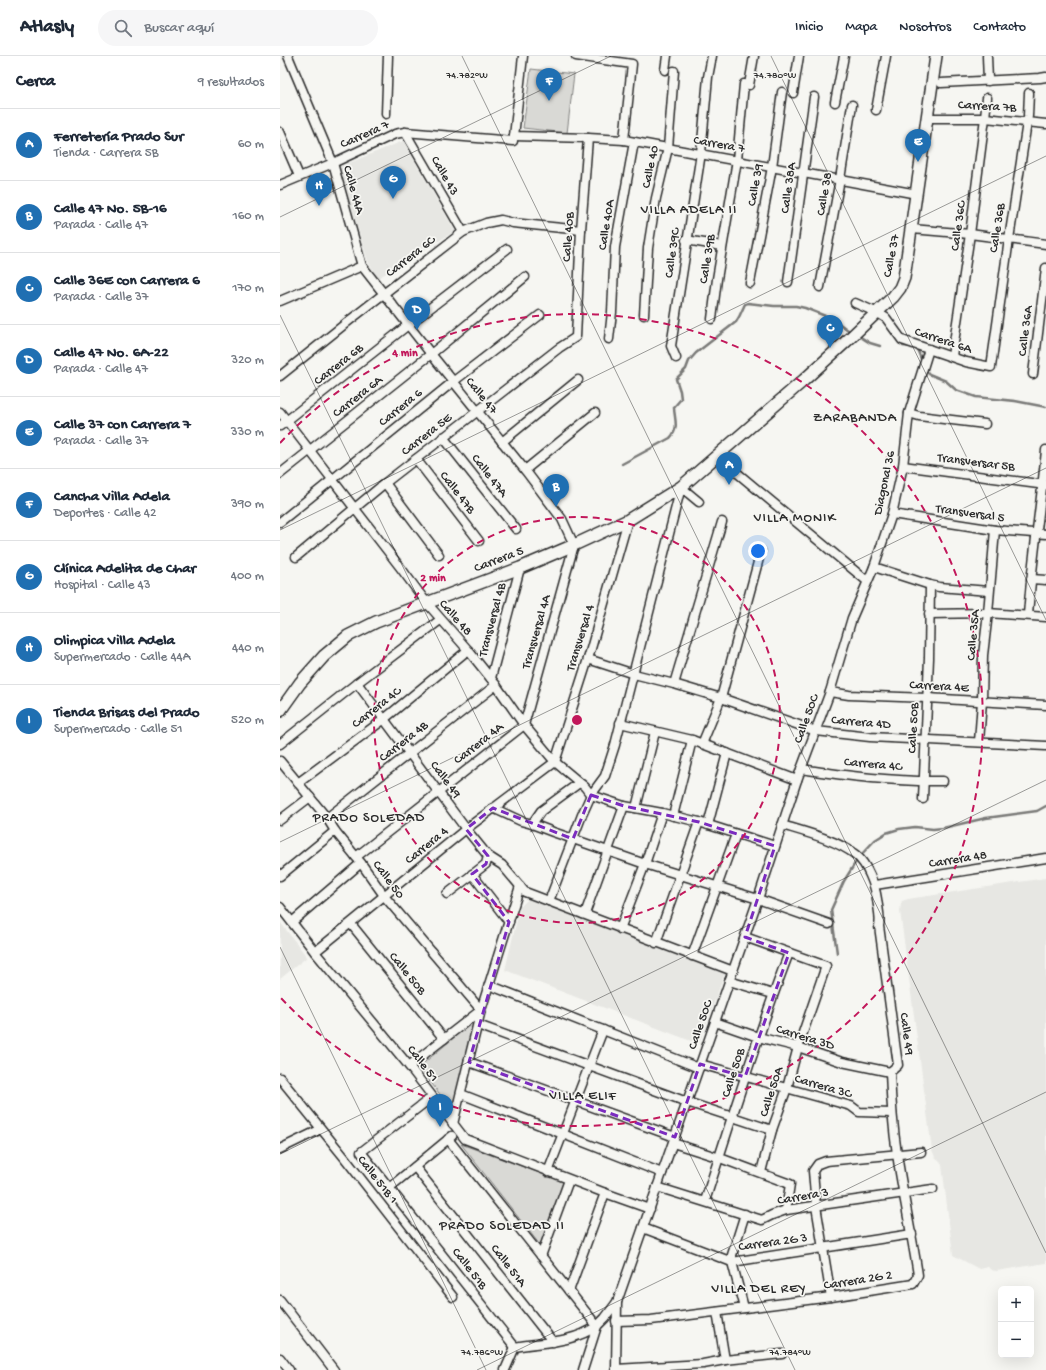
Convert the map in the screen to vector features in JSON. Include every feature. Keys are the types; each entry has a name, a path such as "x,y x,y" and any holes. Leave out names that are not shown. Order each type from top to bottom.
{"main road":[{"name":"Calle 37","path":"681,487 804,380 878,313 900,288 904,278 912,229 936,56"},
{"name":"Carrera 5","path":"280,711 300,683 324,656 348,636 376,622 520,568 574,545 628,520 681,487"}],"street":[{"name":"Calle 44A","path":"288,56 333,163 362,266"},
{"path":"386,114 388,56"},
{"path":"514,139 523,56"},
{"path":"576,56 620,59 632,64 624,140"},
{"path":"665,70 667,56"},
{"name":"Calle 39C","path":"676,358 671,346 686,240 701,154 708,78 712,56"},
{"name":"Calle 39B","path":"712,319 722,246 737,160 746,84 754,56"},
{"path":"793,94 799,56"},
{"path":"835,102 844,56"},
{"path":"876,110 886,56"},
{"path":"987,56 988,81"},
{"name":"Calle 40","path":"644,315 648,248 656,198 668,148 674,71"},
{"path":"941,83 1046,77"},
{"name":"Calle 39","path":"750,283 772,167 782,92"},
{"name":"Calle 36B","path":"991,367 1009,239 1028,122 1030,103 1029,93"},
{"name":"Calle 38A","path":"788,282 814,97"},
{"name":"Calle 36C","path":"952,356 970,234 987,98"},
{"name":"Calle 38","path":"820,287 852,105"},
{"name":"Carrera 7B","path":"927,118 985,118 1046,124"},
{"path":"280,132 299,176"},
{"name":"Carrera 7","path":"280,185 333,163 395,134 405,132 514,139 588,138 624,140 917,194"},
{"name":"Calle 43","path":"405,132 463,232"},
{"name":"Calle 40B","path":"576,337 581,230 588,138"},
{"name":"Calle 40A","path":"609,339 612,312 615,247 634,142"},
{"name":"Carrera 6C","path":"280,376 463,232 486,223 501,220 513,223 581,230"},
{"path":"912,229 970,234 1046,244"},
{"path":"686,240 722,246"},
{"name":"Carrera 6B","path":"280,426 507,249"},
{"path":"280,301 362,266"},
{"name":"Calle 47","path":"362,266 525,470 562,519 574,545"},
{"name":"Calle 36A","path":"1032,374 1046,268"},
{"name":"Carrera 6A","path":"280,474 525,277"},
{"name":"Carrera 6A","path":"855,303 886,318 902,340 966,362 991,367"},
{"name":"Carrera 6","path":"280,522 454,381 540,315"},
{"name":"Carrera 5E","path":"296,557 443,437 478,412 559,348 576,337"},
{"name":"Diagonal 36","path":"852,618 874,567 892,514 903,466 909,413 929,349"},
{"path":"502,442 578,380"},
{"name":"Calle 48","path":"280,412 440,620 468,650 524,724 555,762 591,795"},
{"path":"525,470 595,413"},
{"path":"909,413 919,416 985,424"},
{"name":"Calle 47A","path":"443,437 516,529"},
{"path":"1028,615 1031,578 1042,534 1046,450"},
{"path":"716,456 867,581"},
{"name":"Calle 47B","path":"416,459 479,541"},
{"name":"Transversar 5B","path":"903,466 1044,484"},
{"path":"386,483 439,555"},
{"path":"549,901 591,795 605,776 615,745 681,487 699,502"},
{"name":"Transversal 5","path":"892,514 994,530 1042,534"},
{"name":"Transversal 4","path":"555,762 588,659 628,520"},
{"path":"674,684 722,522"},
{"name":"Calle 35A","path":"979,742 983,655 988,613 994,530"},
{"name":"Transversal 4A","path":"524,724 574,545"},
{"path":"702,744 721,698 761,551"},
{"path":"874,567 939,587 989,591"},
{"name":"Transversal 4B","path":"493,682 520,568"},
{"path":"1031,578 1046,580"},
{"name":"Calle 50B","path":"923,799 930,585"},
{"path":"930,614 988,613 1046,616"},
{"name":"Calle 50C","path":"616,1369 617,1302 745,937 797,780 830,692 852,618"},
{"path":"280,744 440,620"},
{"name":"Carrera 4C","path":"298,783 383,720 468,650"},
{"name":"Carrera 4D","path":"588,659 634,674 721,698 816,731 870,737 1046,746"},
{"name":"Carrera 4B","path":"327,818 409,753 493,682"},
{"name":"Calle 49","path":"357,683 383,720 466,829 488,856 502,865 525,892 733,971"},
{"name":"Carrera 4E","path":"830,692 849,695 1046,705"},
{"path":"620,723 692,740 797,780"},
{"name":"Carrera 4A","path":"292,922 359,860 439,792 524,724"},
{"path":"636,808 655,732"},
{"path":"673,816 692,740"},
{"path":"708,825 727,753"},
{"name":"Calle 50","path":"280,761 327,818 335,831 359,860 385,896 481,1010"},
{"name":"Carrera 4","path":"315,952 466,829 555,762"},
{"name":"Carrera 4C","path":"801,769 864,778 943,781"},
{"path":"532,824 541,811 579,783"},
{"path":"591,795 624,806 699,822 775,846"},
{"path":"280,820 310,797"},
{"path":"583,914 586,911 624,806"},
{"path":"493,808 522,821 645,864 758,899 829,924"},
{"path":"620,929 645,864 662,813"},
{"path":"656,943 699,822"},
{"name":"Calle 49","path":"782,825 831,841 856,855 864,864 874,885 880,920 879,926 898,1065 890,1072 892,1113 897,1154 918,1275 913,1284"},
{"path":"280,876 335,831"},
{"path":"692,956 736,834"},
{"path":"447,894 486,864 488,856"},
{"name":"Carrera 48","path":"874,885 1046,858"},
{"path":"472,874 509,922"},
{"path":"389,1188 448,1139 456,1127 461,1094 481,1010 520,886"},
{"name":"Calle 51","path":"280,906 315,952 409,1066 465,1139 569,1180 650,1209"},
{"name":"Calle 50B","path":"351,924 444,1040"},
{"path":"745,937 789,953"},
{"name":"Calle 50B","path":"705,1201 758,1037 789,953"},
{"name":"Calle 50A","path":"761,1172 772,1130 787,1088 798,1047 826,966 789,953"},
{"path":"729,981 773,994"},
{"name":"Carrera 3C","path":"489,985 700,1066 851,1106 858,1112 892,1113"},
{"path":"409,1066 481,1010"},
{"name":"Carrera 3D","path":"715,1022 758,1037 798,1047 842,1062 890,1072"},
{"path":"478,1025 731,1118 772,1130"},
{"path":"548,1172 603,1030"},
{"path":"469,1062 576,1101 790,1184 786,1210"},
{"name":"Calle 51B 1","path":"280,1078 344,1157 453,1297"},
{"path":"461,1094 662,1173"},
{"name":"Calle 51B","path":"432,1097 361,1152 515,1347"},
{"path":"280,1150 317,1131"},
{"path":"448,1139 597,1326"},
{"path":"831,1297 816,1206 814,1171 818,1164 826,1161 921,1152"},
{"name":"Calle 51A","path":"415,1167 552,1342"},
{"path":"541,1256 569,1180"},
{"name":"Carrera 3","path":"658,1187 762,1220 786,1210 933,1189"},
{"path":"569,1291 605,1193"},
{"path":"744,1308 732,1262 732,1255 745,1214"},
{"name":"Carrera 2G 3","path":"643,1228 732,1262 912,1234"},
{"name":"Carrera 2G 2","path":"616,1321 650,1320 717,1312 831,1297 913,1284"},
{"path":"280,1300 334,1370"},
{"path":"506,1370 515,1347 573,1338 586,1333 597,1326 617,1302"},
{"path":"717,1312 725,1360"},
{"path":"583,1370 597,1326"},
{"path":"616,1369 704,1367 725,1360 782,1354"},
{"path":"280,1358 289,1370"}],"highlighted area":[{"path":"591,795 624,806 699,822 775,846 745,937 789,953 745,1077 700,1064 675,1137 469,1062 509,922 472,874 486,864 488,856 466,829 493,808 573,839"}],"shaded area":[{"path":"531,69 574,74 567,133 523,128"},
{"path":"403,141 455,231 378,278 368,262 339,167"},
{"path":"1046,878 1046,1263 996,1271 991,1270 988,1267 979,1269 953,1255 942,1165 935,1157 932,1150 900,911 901,904 902,901 908,899"},
{"path":"530,897 725,973 699,1044 505,970 520,907"},
{"path":"280,922 307,957 280,979"},
{"path":"475,1020 452,1110 419,1067"},
{"path":"461,1144 564,1182 540,1245"}],"waterway":[{"path":"622,464 670,438 676,427 674,407 681,399 676,379 686,369 689,361 696,353 736,322 745,304 796,306 805,308 833,319 848,330"},
{"path":"859,336 870,343 880,346"},
{"path":"903,346 913,347"},
{"path":"917,349 922,361"},
{"path":"925,369 929,374 946,381 956,390 976,397 1015,401 1046,407"},
{"path":"837,953 831,910 844,881 859,857 875,840 886,833 899,829 915,827 933,829 943,828 986,818 1037,811 1046,806"}],"place":[{"name":"Cancha Villa Adela","path":"549,101"},
{"name":"Calle 37 con Carrera 7","path":"918,162"},
{"name":"Clínica Adelita de Char","path":"393,199"},
{"name":"Olimpica Villa Adela","path":"319,206"},
{"name":"Calle 47 No. 6A-22","path":"417,330"},
{"name":"Calle 36E con Carrera 6","path":"830,348"},
{"name":"Ferretería Prado Sur","path":"729,485"},
{"name":"Calle 47 No. 5B-16","path":"556,507"},
{"name":"Tienda Brisas del Prado","path":"440,1127"}],"district":[{"name":"VILLA ADELA II","path":"689,210"},
{"name":"ZARABANDA","path":"855,418"},
{"name":"VILLA MONIK","path":"795,518"},
{"name":"PRADO SOLEDAD","path":"369,818"},
{"name":"VILLA ELIF","path":"583,1096"},
{"name":"PRADO SOLEDAD II","path":"502,1226"},
{"name":"VILLA DEL REY","path":"759,1289"}]}
